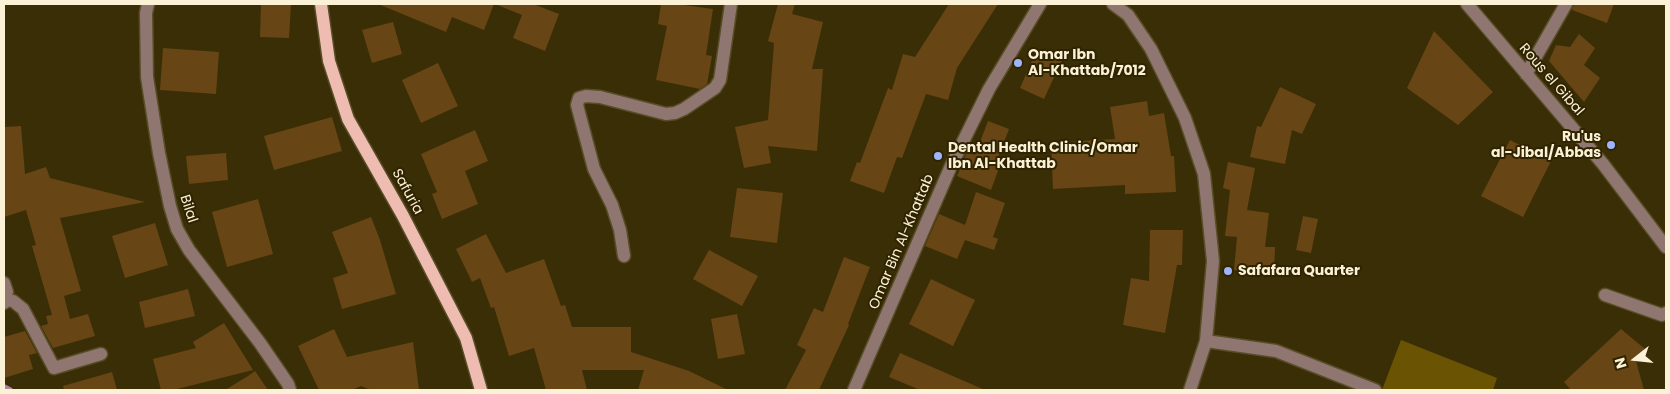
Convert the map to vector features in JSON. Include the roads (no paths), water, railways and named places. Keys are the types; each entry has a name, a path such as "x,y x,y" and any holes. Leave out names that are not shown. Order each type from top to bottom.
{"main road":[{"name":"Safuria","path":"321,4 329,61 348,119 403,216 466,338 481,390"}],"street":[{"name":"Bilal","path":"148,4 146,13 147,77 160,162 177,229 189,250 260,343 288,384 290,390"},
{"path":"624,256 620,230 612,205 594,169 577,105 579,98 586,96 600,97 666,114 684,109 715,88 720,80 731,4"},
{"name":"Omar Bin Al-Khattab","path":"854,390 951,166 989,89 1040,4"},
{"path":"1113,4 1128,16 1151,49 1185,118 1204,174 1213,261 1206,341 1190,390"},
{"name":"Rous el Gibal","path":"1467,4 1604,164 1666,247"},
{"path":"1526,74 1566,4"},
{"path":"4,283 7,292 4,301 13,301 23,309 54,368 101,354"},
{"path":"1605,296 1662,315 1666,312"},
{"path":"1206,341 1276,351 1375,390"}],"waterway":[{"path":"4,387 10,390"}],"place":[{"name":"Omar Ibn Al-Khattab/7012","path":"1018,63"},
{"name":"Ru'us al-Jibal/Abbas","path":"1611,145"},
{"name":"Dental Health Clinic/Omar Ibn Al-Khattab","path":"938,156"},
{"name":"Safafara Quarter","path":"1228,271"}]}
